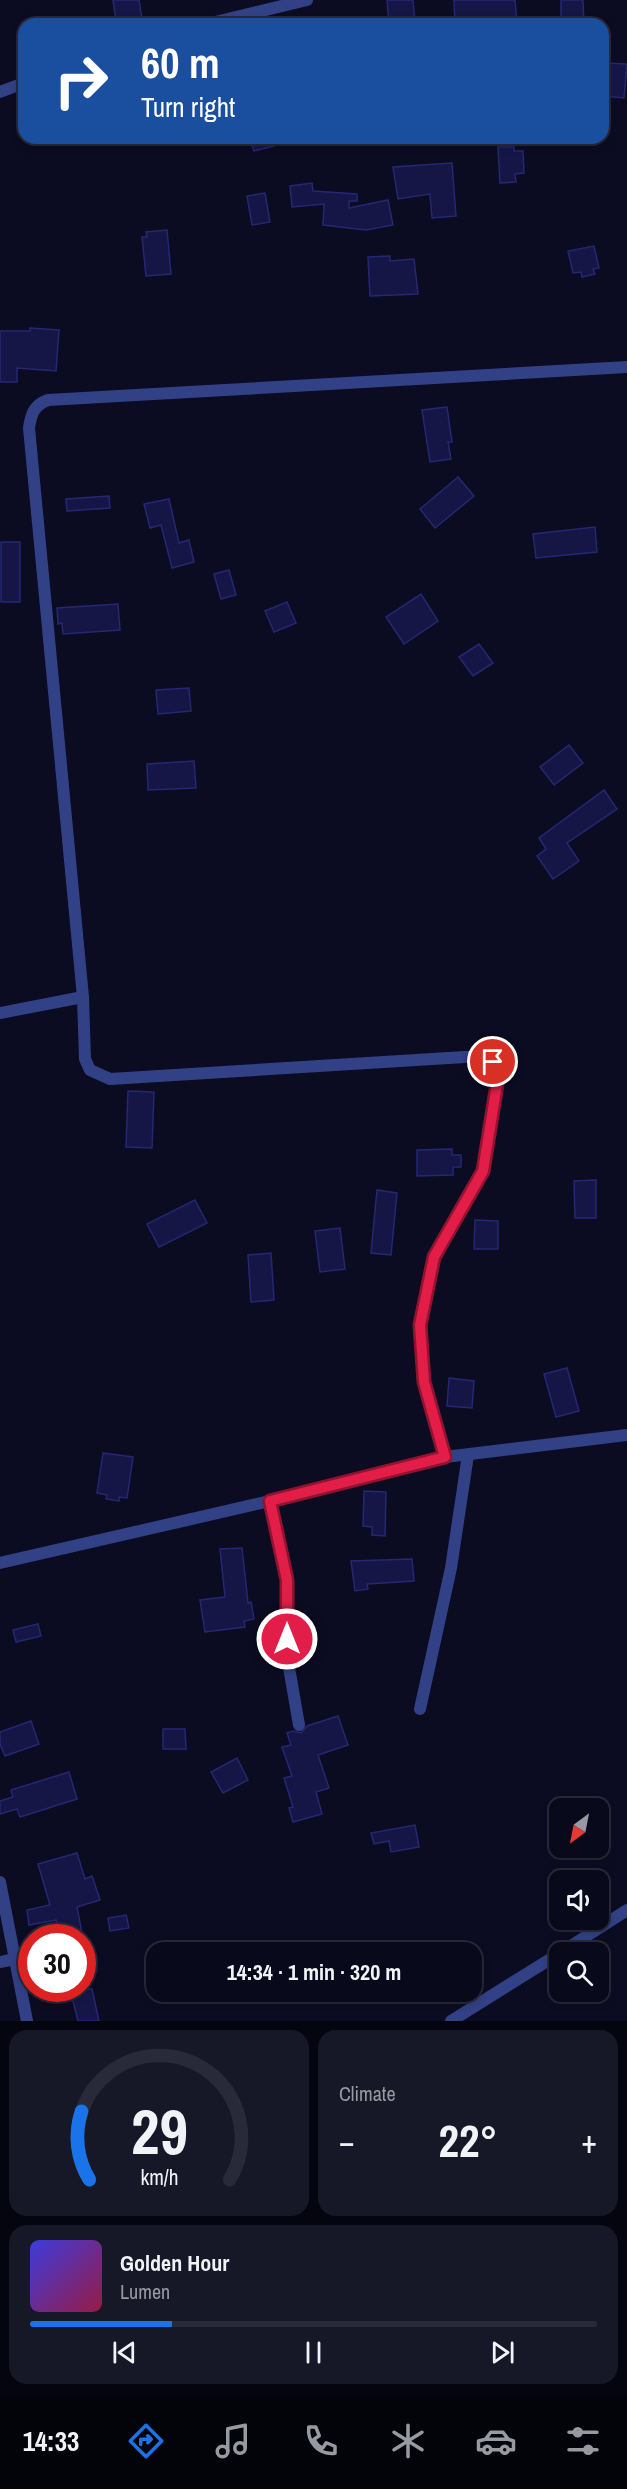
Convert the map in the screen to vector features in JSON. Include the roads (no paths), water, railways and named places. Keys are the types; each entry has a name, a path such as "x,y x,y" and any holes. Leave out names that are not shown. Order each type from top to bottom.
{"street":[{"path":"232,18 307,0"},
{"path":"0,92 18,85"},
{"path":"445,1457 424,1382 420,1325 434,1257 483,1171 498,1078 493,1062 481,1056 110,1079 90,1070 86,1059 83,997 29,428 31,414 39,404 60,400 627,367"},
{"path":"0,1013 83,997"},
{"path":"0,1563 270,1501 445,1457 627,1435"},
{"path":"420,1709 451,1568 468,1455"},
{"path":"270,1501 287,1580 287,1656 299,1725"},
{"path":"0,1882 27,2021"},
{"path":"577,1942 627,1910"},
{"path":"0,1962 15,1959"},
{"path":"452,2021 549,1960"}]}
